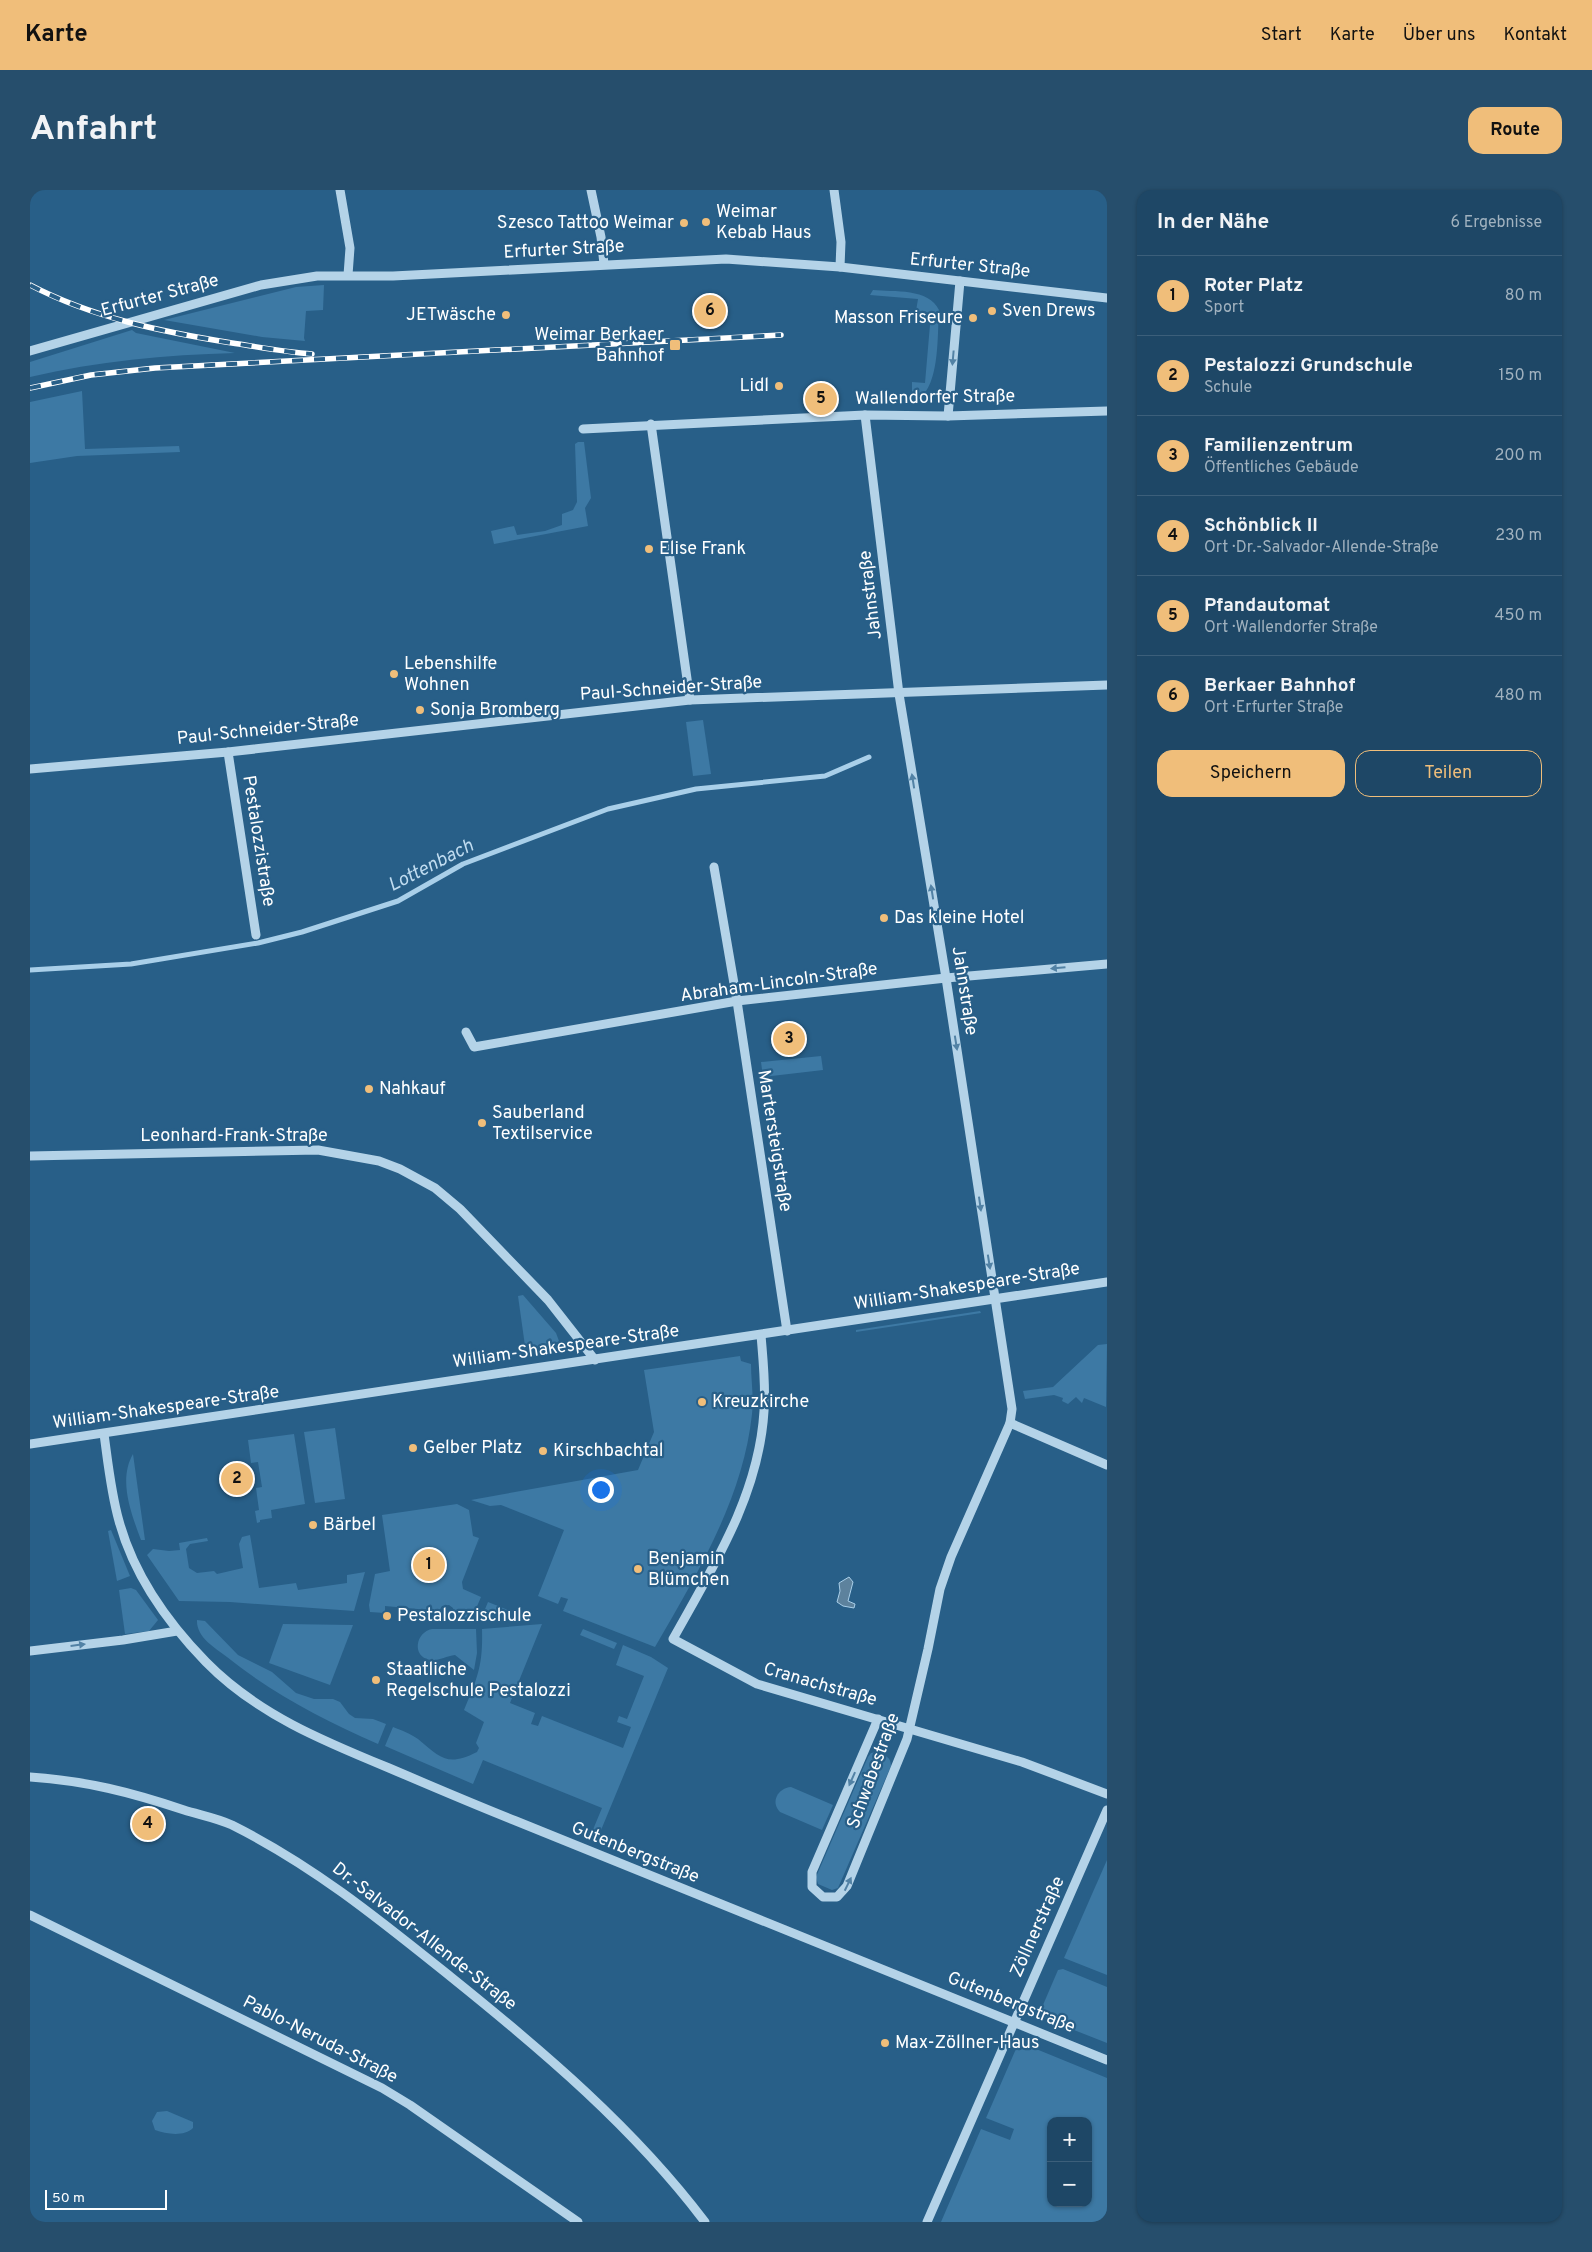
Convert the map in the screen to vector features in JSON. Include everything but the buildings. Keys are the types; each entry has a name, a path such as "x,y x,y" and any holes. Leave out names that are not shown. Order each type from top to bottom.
{"street":[{"path":"340,190 350,248 348,275"},
{"path":"591,190 601,237 604,264"},
{"path":"834,190 841,242 840,268"},
{"name":"Erfurter Straße","path":"30,350 261,285 298,278 348,275 393,276 726,259 840,268 1107,298"},
{"path":"948,416 960,281"},
{"name":"Wallendorfer Straße","path":"583,429 651,424 865,415 948,416 1107,411"},
{"name":"Jahnstraße","path":"865,415 899,694 946,978 1012,1409 1010,1423"},
{"path":"651,424 690,700"},
{"name":"Paul-Schneider-Straße","path":"30,770 228,752 690,700 899,694 1107,685"},
{"name":"Pestalozzistraße","path":"228,752 256,935"},
{"name":"Martersteigstraße","path":"714,867 737,1001 787,1331"},
{"name":"Abraham-Lincoln-Straße","path":"466,1032 474,1047 737,1001 946,978 1107,964"},
{"name":"Leonhard-Frank-Straße","path":"30,1156 318,1150 363,1157 386,1164 420,1178 460,1209 546,1299 595,1360"},
{"name":"William-Shakespeare-Straße","path":"30,1444 1107,1282"},
{"name":"Cranachstraße","path":"761,1335 764,1411 756,1467 740,1513 673,1639 757,1684 909,1727 1022,1762 1107,1794"},
{"path":"1010,1423 1107,1465"},
{"name":"Schwabestraße","path":"878,1719 812,1872 812,1887 823,1897 837,1897 847,1886 907,1739 940,1589 951,1557 1010,1423"},
{"name":"Gutenbergstraße","path":"104,1434 118,1518 130,1554 162,1611 177,1631 208,1665 248,1699 296,1727 334,1746 655,1880 1107,2060"},
{"path":"30,1651 123,1640 177,1631"},
{"name":"Dr.-Salvador-Allende-Straße","path":"30,1777 101,1785 230,1824 319,1874 364,1907 505,2020 626,2130 674,2180 706,2222"},
{"name":"Zöllnerstraße","path":"926,2222 1107,1810"},
{"name":"Pablo-Neruda-Straße","path":"30,1915 382,2088 578,2222"}],"shaded area":[{"path":"324,285 323,310 306,311 305,341 262,337 164,320 296,287"},
{"path":"873,290 910,292 927,298 939,310 936,362 933,376 928,388 921,397 912,402 877,404 873,403 872,399 912,398 912,382 925,383 931,313 916,311 918,299 870,295"},
{"path":"132,330 136,333 235,353 183,355 132,360 55,371 30,377 30,362"},
{"path":"82,391 85,449 179,446 180,452 77,456 30,463 30,402"},
{"path":"584,442 591,498 585,508 588,526 494,544 491,531 514,526 517,535 545,531 562,525 562,514 573,510 577,502 575,444"},
{"path":"703,720 711,774 693,776 686,722"},
{"path":"821,1056 823,1070 763,1077 761,1062"},
{"path":"523,1295 556,1333 559,1341 553,1349 526,1353 518,1296"},
{"path":"980,1311 981,1313 856,1332 856,1330"},
{"path":"1107,1344 1106,1407 1084,1398 1082,1403 1076,1397 1068,1404 1062,1401 1063,1398 1054,1395 1025,1399 1023,1391 1053,1387 1098,1345"},
{"path":"740,1356 741,1361 751,1364 753,1402 747,1445 739,1476 716,1535 702,1564 655,1647 563,1611 568,1599 561,1597 558,1604 538,1596 564,1530 501,1505 490,1506 471,1500 638,1470 654,1432 644,1370"},
{"path":"335,1428 345,1499 315,1503 304,1432"},
{"path":"294,1434 305,1504 271,1510 272,1518 260,1520 257,1523 255,1511 259,1510 256,1488 262,1487 258,1462 251,1463 248,1440"},
{"path":"133,1454 145,1540 141,1540 133,1519 126,1486 129,1464"},
{"path":"457,1504 469,1510 473,1536 479,1538 462,1582 463,1589 481,1597 472,1618 454,1618 453,1608 449,1605 442,1606 439,1611 385,1606 385,1613 370,1612 369,1605 375,1574 390,1571 382,1515"},
{"path":"111,1530 130,1576 117,1581 108,1531"},
{"path":"250,1535 259,1588 296,1583 298,1590 347,1583 347,1575 365,1572 354,1611 230,1602 179,1601 147,1555 153,1549 180,1550 179,1543 207,1538 208,1541 190,1544 186,1549 189,1568 197,1573 214,1571 217,1574 243,1568 239,1544 242,1537"},
{"path":"849,1577 853,1582 848,1601 855,1604 854,1608 843,1606 837,1602 840,1591 839,1583"},
{"path":"131,1588 136,1590 158,1620 149,1631 125,1634 119,1590"},
{"path":"488,1602 526,1617 485,1619 483,1614"},
{"path":"197,1620 205,1621 238,1655 272,1672 296,1693 314,1699 333,1699 340,1702 349,1714 355,1718 373,1719 386,1724 378,1744 319,1716 262,1683 207,1642 200,1632"},
{"path":"283,1624 353,1625 330,1685 269,1663"},
{"path":"542,1624 510,1703 535,1713 531,1724 538,1726 542,1716 623,1748 631,1727 617,1722 619,1716 627,1719 644,1676 616,1665 623,1645 651,1657 668,1668 599,1835 592,1832 602,1808 483,1760 473,1784 385,1746 393,1727 415,1737 445,1758 458,1759 477,1752 479,1748 476,1743 484,1722 464,1710 479,1671 482,1652 482,1629"},
{"path":"432,1629 476,1629 477,1653 474,1670 455,1655 433,1660 424,1658 418,1649 419,1639"},
{"path":"583,1629 617,1643 614,1649 580,1635"},
{"path":"876,1752 888,1758 891,1766 838,1888 832,1890 818,1884 816,1877 868,1757 871,1753"},
{"path":"791,1787 833,1805 822,1830 780,1812 777,1808 776,1800 779,1793"},
{"path":"1107,1860 1107,1975 1064,1958"},
{"path":"1063,1969 1107,1987 1107,2043 1041,2017 1040,2012 1058,1970"},
{"path":"1019,2042 1107,2078 1107,2222 941,2222 981,2129 1010,2140 1014,2129 986,2118"},
{"path":"167,2111 193,2122 193,2128 180,2134 164,2133 155,2130 152,2121 157,2112"}],"waterway":[{"name":"Lottenbach","path":"30,970 131,964 258,943 302,932 398,901 463,864 608,809 696,789 825,776 869,757"}],"railway":[{"path":"30,285 54,297 103,315 154,329 206,339 312,354"},
{"path":"30,388 91,375 155,368 781,335"}],"place":[{"name":"Weimar Kebab Haus","path":"706,222"},
{"name":"Szesco Tattoo Weimar","path":"684,223"},
{"name":"Berkaer Bahnhof","path":"710,311"},
{"name":"Sven Drews","path":"992,311"},
{"name":"JETwäsche","path":"506,315"},
{"name":"Masson Friseure","path":"973,318"},
{"name":"Weimar Berkaer Bahnhof","path":"675,345"},
{"name":"Lidl","path":"779,386"},
{"name":"Pfandautomat","path":"821,399"},
{"name":"Elise Frank","path":"649,549"},
{"name":"Lebenshilfe Wohnen","path":"394,674"},
{"name":"Sonja Bromberg","path":"420,710"},
{"name":"Das kleine Hotel","path":"884,918"},
{"name":"Familienzentrum","path":"789,1039"},
{"name":"Nahkauf","path":"369,1089"},
{"name":"Sauberland Textilservice","path":"482,1123"},
{"name":"Kreuzkirche","path":"702,1402"},
{"name":"Gelber Platz","path":"413,1448"},
{"name":"Kirschbachtal","path":"543,1451"},
{"name":"Pestalozzi Grundschule","path":"237,1479"},
{"name":"Bärbel","path":"313,1525"},
{"name":"Roter Platz","path":"429,1565"},
{"name":"Benjamin Blümchen","path":"638,1569"},
{"name":"Pestalozzischule","path":"387,1616"},
{"name":"Staatliche Regelschule Pestalozzi","path":"376,1680"},
{"name":"Schönblick II","path":"148,1824"},
{"name":"Max-Zöllner-Haus","path":"885,2043"}]}
